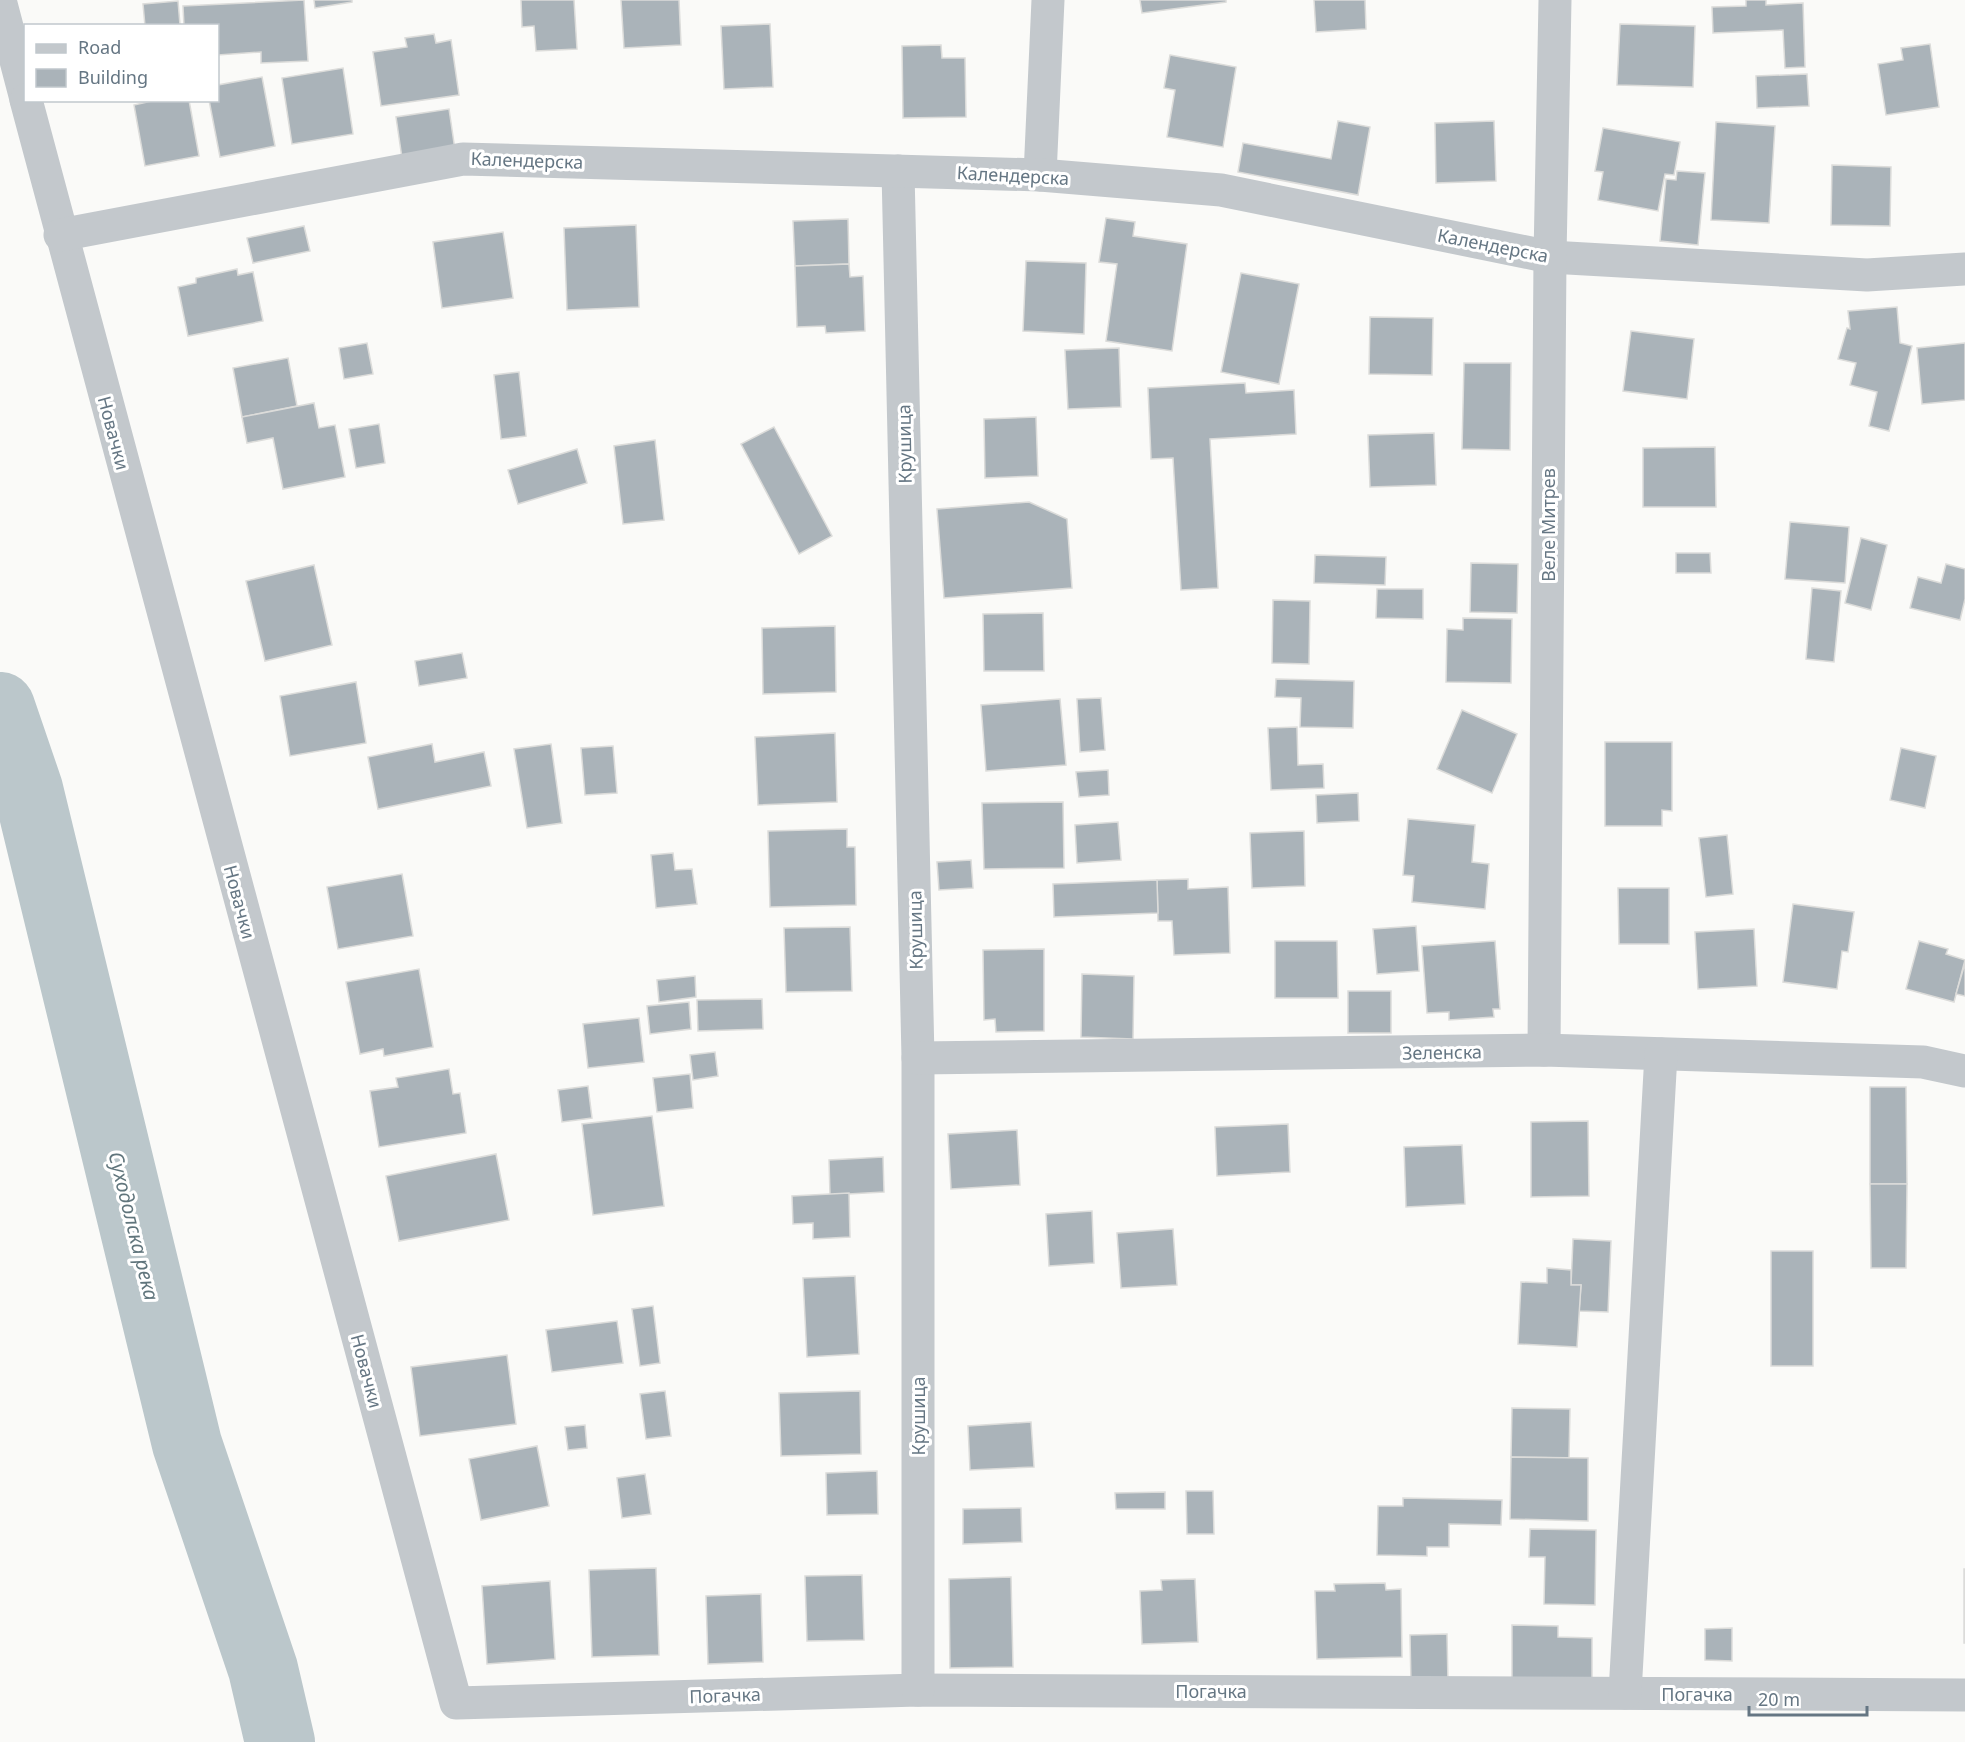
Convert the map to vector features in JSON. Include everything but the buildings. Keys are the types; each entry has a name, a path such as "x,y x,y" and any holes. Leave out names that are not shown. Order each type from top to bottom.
{"street":[{"name":"Новачки","path":"0,0 24,92"},
{"path":"1040,175 1048,0"},
{"name":"Веле Митрев","path":"1544,1050 1550,257 1555,0"},
{"name":"Новачки","path":"27,102 60,235 456,1702"},
{"name":"Календерска","path":"60,235 463,159 1040,175 1221,190 1550,257 1867,275 1965,268"},
{"name":"Крушица","path":"898,171 918,1058 918,1690"},
{"name":"Зеленска","path":"918,1058 1544,1050 1923,1062 1965,1071"},
{"path":"1625,1693 1661,1054"},
{"name":"Погачка","path":"456,1702 918,1690 1965,1695"}],"waterway":[{"name":"Суходолска река","path":"0,707 28,789 187,1444 263,1669 280,1742"}]}
